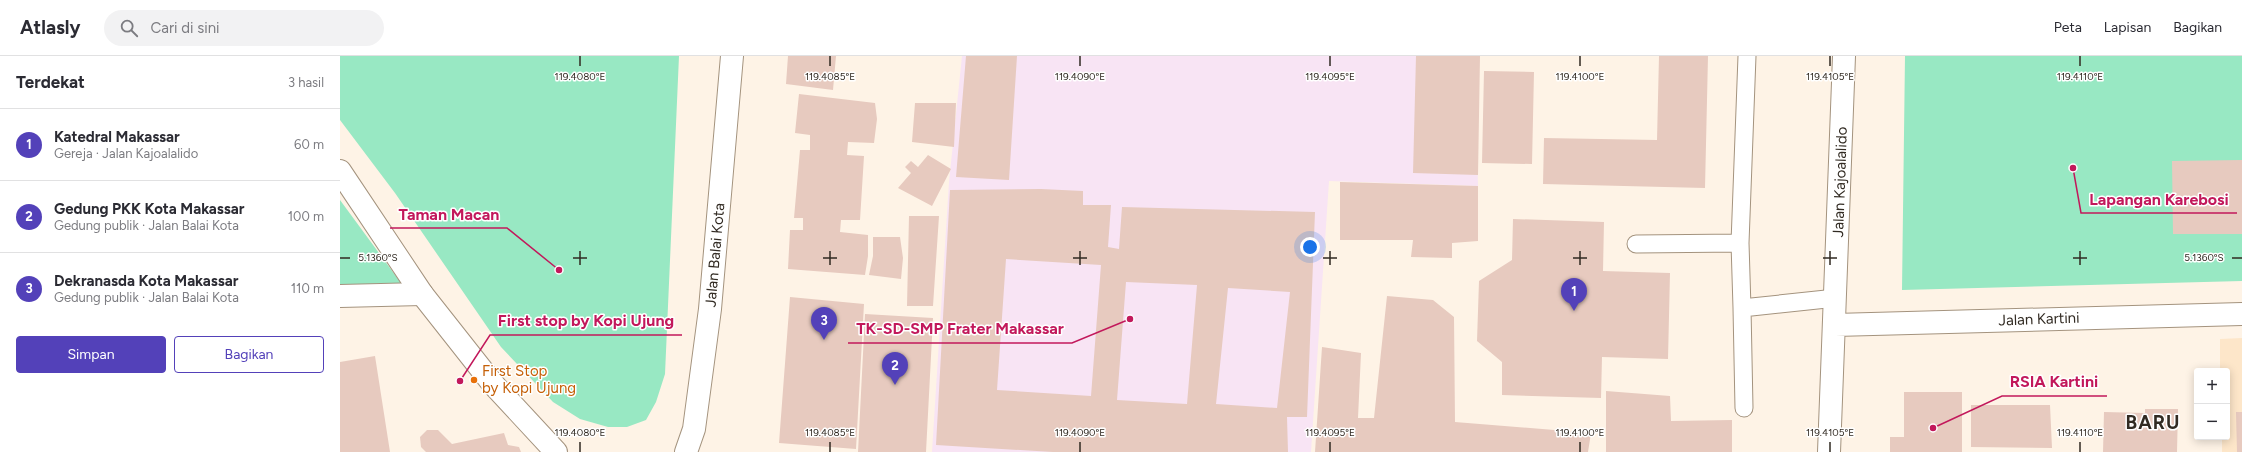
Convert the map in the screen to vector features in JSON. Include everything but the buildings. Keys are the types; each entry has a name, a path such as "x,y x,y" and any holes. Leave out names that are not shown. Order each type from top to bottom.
{"street":[{"name":"Jalan Balai Kota","path":"686,452 694,429 710,309 732,56"},
{"name":"Jalan Kajoalalido","path":"1829,452 1844,56"},
{"path":"340,171 422,294 493,384 556,452"},
{"path":"340,296 422,294"},
{"name":"Jalan Kartini","path":"1835,325 2242,314"}],"lane":[{"path":"1744,408 1740,243 1747,56"},
{"path":"1636,244 1740,243"},
{"path":"1742,308 1836,298"}],"shaded area":[{"path":"962,56 1475,56 1478,186 1329,181 1311,452 932,452 949,182"},
{"path":"2242,338 2242,452 2222,452 2222,440 2230,440 2230,368 2220,368 2220,339"}],"green space":[{"path":"340,56 679,56 665,374 656,402 646,420 627,427 608,427 580,419 553,402 501,347 395,193 340,120"},
{"path":"1905,56 2242,56 2242,281 1902,290"},
{"path":"340,200 401,283 340,285"}],"place":[{"name":"Lapangan Karebosi","path":"2073,168"},
{"name":"Taman Macan","path":"559,270"},
{"name":"Katedral Makassar","path":"1574,311"},
{"name":"TK-SD-SMP Frater Makassar","path":"1130,319"},
{"name":"Dekranasda Kota Makassar","path":"824,340"},
{"name":"First Stop by Kopi Ujung","path":"474,380"},
{"name":"First stop by Kopi Ujung","path":"460,381"},
{"name":"Gedung PKK Kota Makassar","path":"895,385"},
{"name":"RSIA Kartini","path":"1933,428"}],"district":[{"name":"BARU","path":"2153,422"}]}
